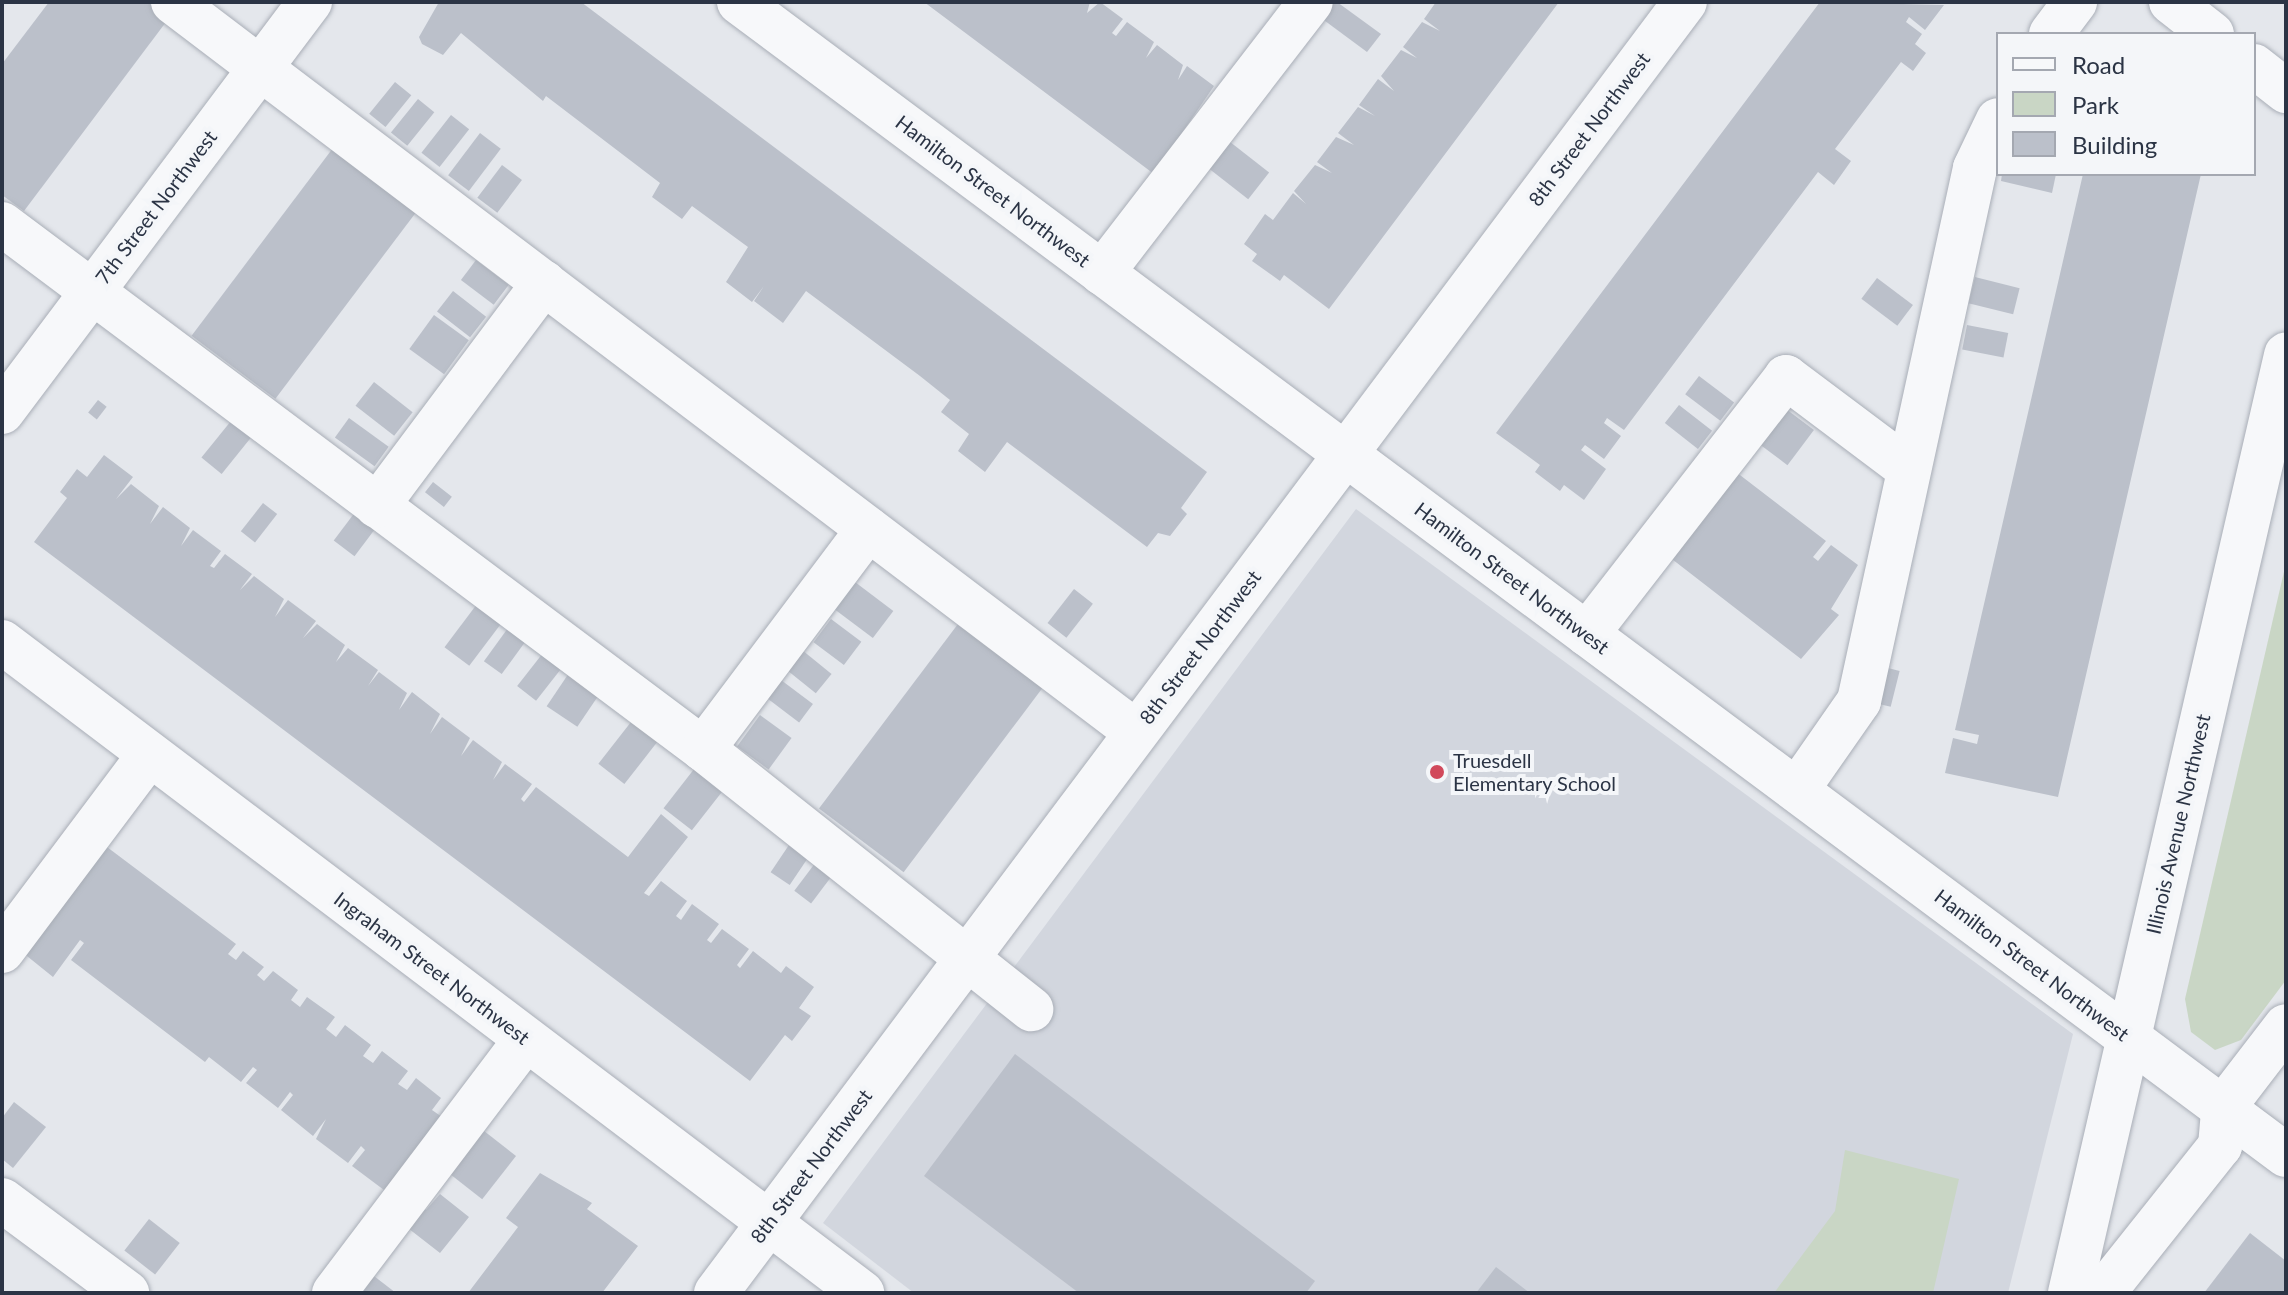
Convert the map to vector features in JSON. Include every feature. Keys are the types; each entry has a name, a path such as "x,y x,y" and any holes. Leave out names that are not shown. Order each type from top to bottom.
{"street":[{"path":"173,2 1136,732"},
{"name":"7th Street Northwest","path":"2,412 310,2"},
{"name":"Hamilton Street Northwest","path":"739,2 2286,1155"},
{"path":"1102,273 1311,2"},
{"name":"8th Street Northwest","path":"716,1293 1685,2"},
{"path":"2052,32 2075,2"},
{"path":"2171,2 2209,32"},
{"path":"2256,68 2286,91"},
{"path":"1797,790 1859,701 1907,468 1975,168 1996,124"},
{"path":"2,224 703,749 1031,1009"},
{"path":"377,506 544,283"},
{"name":"Illinois Avenue Northwest","path":"2070,1293 2286,355"},
{"path":"1587,634 1786,377 1907,468"},
{"path":"703,749 868,529"},
{"name":"Ingraham Street Northwest","path":"2,642 862,1293"},
{"path":"2,951 150,754"},
{"path":"2103,1293 2220,1146 2223,1108 2286,1026"},
{"path":"334,1293 526,1039"},
{"path":"2,1200 127,1293"}],"shaded area":[{"name":"Truesdell Elementary School","path":"1356,509 2073,1034 2008,1293 914,1293 823,1223"}],"green space":[{"path":"2286,563 2286,980 2241,1040 2215,1050 2191,1032 2185,999"},
{"path":"1845,1150 1959,1179 1933,1293 1774,1293 1835,1211"}],"building":[{"path":"49,2 147,2 169,18 24,211 2,195 2,64"},
{"path":"439,2 581,2 1207,472 1181,508 1187,514 1170,536 1158,533 1147,547 1007,442 985,472 958,451 969,434 941,412 950,400 920,376 806,291 783,323 754,301 764,286 752,302 726,282 748,247 692,206 682,219 652,197 660,183 546,96 543,101 461,33 443,55 422,44 419,37"},
{"path":"924,2 1090,2 1087,13 1100,2 1123,19 1112,33 1116,36 1127,22 1154,42 1146,58 1157,45 1183,65 1178,80 1187,66 1214,86 1154,174"},
{"path":"1326,2 1337,2 1381,34 1367,52 1317,15"},
{"path":"1436,2 1559,2 1329,309 1284,275 1280,281 1252,261 1257,254 1244,244 1265,214 1273,220 1293,193 1306,204 1294,191 1315,165 1332,173 1317,162 1336,137 1354,145 1338,133 1358,107 1375,116 1359,105 1378,79 1394,91 1381,76 1401,50 1417,58 1403,47 1422,22 1440,31 1424,19"},
{"path":"1820,2 1944,5 1925,30 1909,17 1906,22 1922,34 1915,44 1926,53 1913,71 1901,62 1835,149 1851,161 1834,185 1818,172 1624,430 1607,418 1604,423 1621,436 1604,459 1585,445 1581,450 1606,469 1584,500 1564,485 1560,491 1535,472 1540,465 1496,433"},
{"path":"395,82 411,95 386,127 369,114"},
{"path":"418,99 434,112 407,146 391,132"},
{"path":"451,115 469,129 440,167 421,153"},
{"path":"480,133 501,149 469,191 448,175"},
{"path":"1225,138 1269,172 1248,199 1204,165"},
{"path":"336,144 420,207 275,399 192,336"},
{"path":"502,165 522,180 497,213 477,198"},
{"path":"2002,176 2056,176 2052,193 2001,181"},
{"path":"2083,176 2201,176 2058,797 1945,773 1953,738 1977,744 1979,735 1955,730"},
{"path":"476,260 509,285 494,305 461,280"},
{"path":"1975,277 2020,288 2013,314 1968,303"},
{"path":"1877,278 1913,305 1897,326 1861,299"},
{"path":"453,291 486,317 470,337 437,311"},
{"path":"434,315 469,340 444,374 409,349"},
{"path":"1967,325 2008,333 2003,358 1962,350"},
{"path":"1699,376 1734,402 1720,421 1685,394"},
{"path":"374,382 413,412 394,436 356,406"},
{"path":"98,400 107,407 97,419 88,413"},
{"path":"1679,405 1712,431 1698,449 1665,423"},
{"path":"1782,406 1814,430 1787,465 1756,441"},
{"path":"349,418 389,447 375,466 335,437"},
{"path":"231,421 251,437 222,474 201,458"},
{"path":"104,455 133,477 116,499 131,484 159,506 150,524 163,507 190,528 181,546 193,530 221,551 210,566 214,568 225,554 252,574 240,590 254,576 284,599 275,617 288,600 316,621 303,638 317,624 345,645 336,662 348,648 378,670 368,686 379,672 407,693 399,710 412,692 440,714 430,734 442,717 470,738 461,756 473,740 502,762 493,780 505,764 532,784 521,799 524,802 536,787 628,857 661,814 688,837 644,893 649,896 661,881 687,901 676,916 681,920 692,904 719,924 707,940 711,943 722,929 749,949 737,965 740,968 753,951 781,973 786,966 814,987 799,1008 811,1016 792,1041 785,1035 750,1081 34,542 67,498 60,492 77,469 87,477"},
{"path":"1736,472 1826,541 1813,557 1818,561 1831,545 1858,565 1831,609 1839,615 1801,659 1668,556"},
{"path":"433,482 452,497 444,507 425,492"},
{"path":"263,503 277,514 255,542 241,531"},
{"path":"359,507 380,523 354,556 334,541"},
{"path":"851,579 893,611 873,638 831,606"},
{"path":"1074,589 1093,604 1066,638 1048,623"},
{"path":"477,604 502,623 469,666 445,647"},
{"path":"964,616 1049,680 904,872 819,808"},
{"path":"831,619 861,642 844,665 814,642"},
{"path":"508,628 526,641 502,674 484,661"},
{"path":"802,650 832,674 816,693 786,669"},
{"path":"543,653 562,668 536,701 517,686"},
{"path":"1888,668 1900,671 1891,707 1879,704"},
{"path":"569,673 600,694 577,727 547,706"},
{"path":"781,680 813,704 799,722 767,698"},
{"path":"760,715 792,738 769,769 737,747"},
{"path":"631,722 657,742 624,784 598,764"},
{"path":"698,764 726,786 692,830 664,808"},
{"path":"793,839 812,852 790,885 771,872"},
{"path":"103,844 236,944 228,954 236,960 243,951 264,967 257,975 264,981 273,971 298,990 291,1000 300,1007 307,997 335,1017 326,1029 336,1037 345,1025 371,1045 363,1056 373,1063 382,1051 408,1071 398,1084 407,1090 416,1078 441,1098 432,1110 442,1117 384,1190 352,1166 365,1150 361,1146 348,1163 316,1139 326,1119 313,1136 281,1110 293,1095 290,1092 278,1108 246,1083 257,1070 253,1067 241,1082 209,1057 205,1062 71,960 84,943 80,940 53,977 22,952"},
{"path":"819,858 836,871 811,903 794,891"},
{"path":"1015,1054 1315,1281 1306,1293 1079,1293 924,1176"},
{"path":"14,1102 46,1127 13,1168 2,1159 2,1118"},
{"path":"479,1127 516,1156 482,1199 445,1170"},
{"path":"540,1173 592,1203 587,1209 638,1246 602,1293 468,1293 518,1227 506,1218"},
{"path":"440,1194 469,1217 440,1253 404,1225 420,1205 426,1210"},
{"path":"149,1219 180,1243 155,1275 124,1251"},
{"path":"2250,1233 2286,1261 2286,1293 2204,1293"},
{"path":"1496,1267 1530,1293 1476,1293"},
{"path":"370,1273 396,1293 359,1293"}],"place":[{"name":"Truesdell Elementary School","path":"1437,772"}]}
